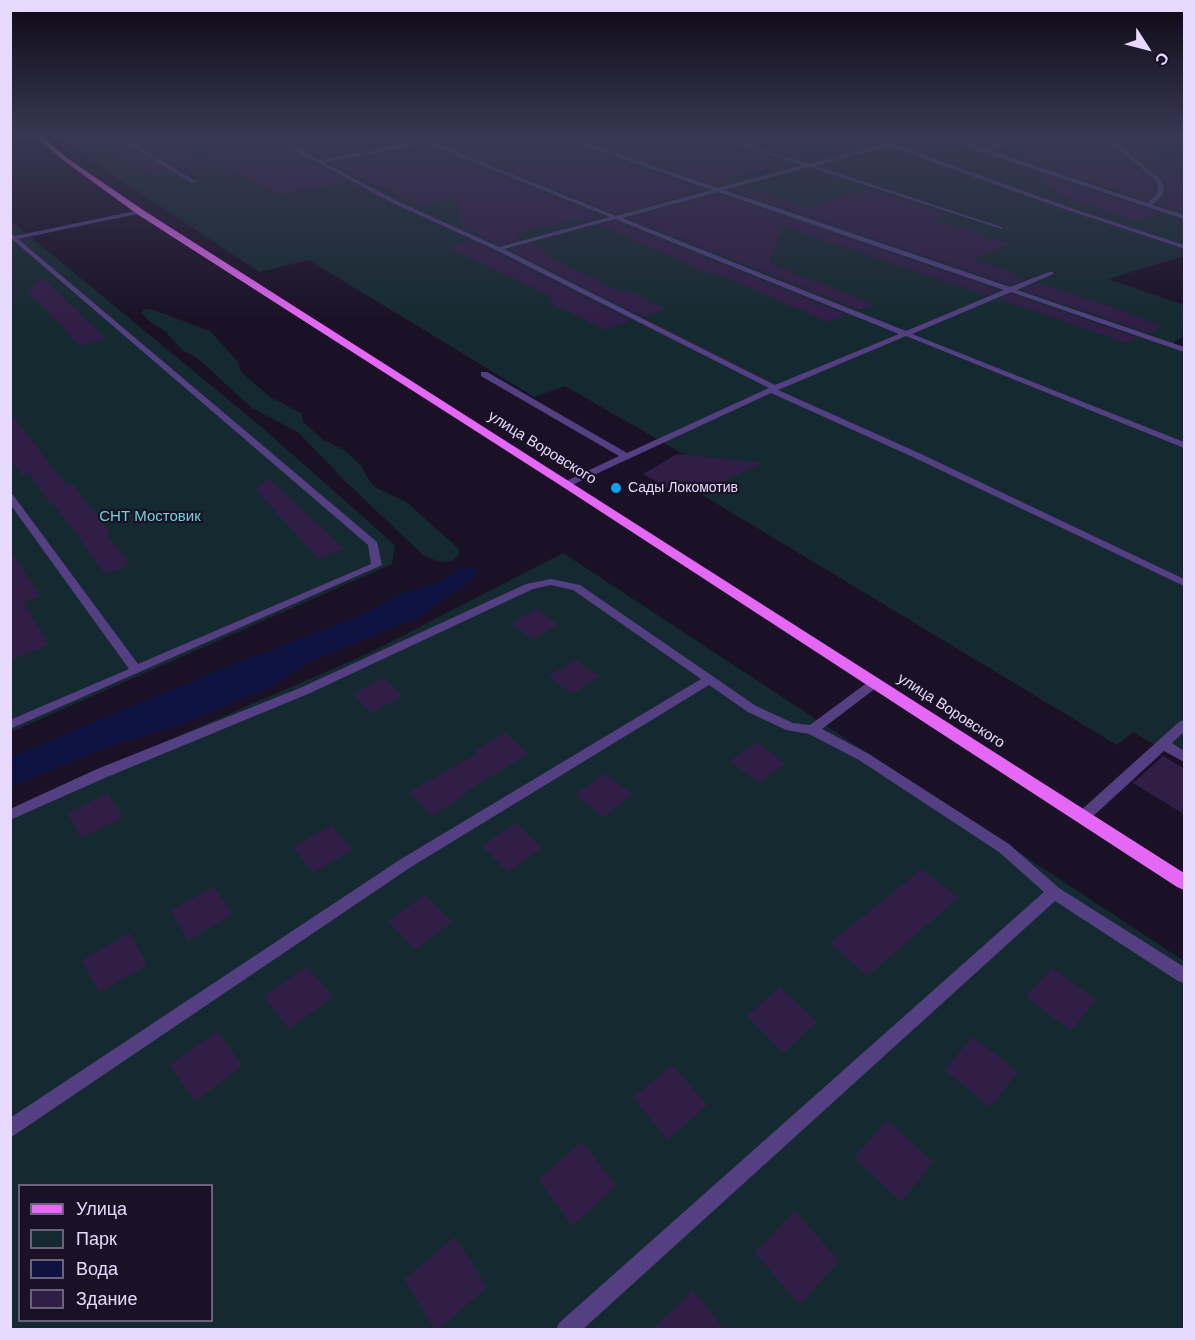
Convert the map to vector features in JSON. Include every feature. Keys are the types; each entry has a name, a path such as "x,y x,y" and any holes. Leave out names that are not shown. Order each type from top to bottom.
{"main road":[{"name":"улица Воровского","path":"120,198 1185,882"}],"lane":[{"path":"387,198 498,249 773,389 1185,583"},
{"path":"566,198 1185,445"},
{"path":"498,249 687,198"},
{"path":"737,198 1185,349"},
{"path":"907,198 1000,228"},
{"path":"1040,198 1185,247"},
{"path":"1124,198 1185,217"},
{"path":"1148,205 1157,198"},
{"path":"12,237 140,212"},
{"path":"10,725 378,565 373,544 12,237"},
{"path":"567,484 773,389 1051,273"},
{"path":"484,375 625,456"},
{"path":"10,497 136,670"},
{"path":"10,815 102,773 304,691 530,586 551,582 576,587 752,709 791,727 812,729 864,757 1004,848 1054,892 1185,976"},
{"path":"10,1129 406,863 709,680"},
{"path":"812,729 876,682"},
{"path":"1084,816 1185,724"},
{"path":"1163,744 1185,757"},
{"path":"566,1329 1054,892"}],"green space":[{"path":"147,198 1184,198 1184,256 1108,279 1184,305 1184,336 1173,343 1184,347 1184,762 1133,732 1117,745 694,490 721,476 565,386 534,397 309,260 259,272"},
{"name":"СНТ Мостовик","path":"10,220 259,425 395,545 392,564 11,732"},
{"path":"151,309 210,331 239,363 240,370 249,379 270,397 301,413 303,422 322,439 344,450 361,465 376,488 405,501 459,549 458,556 451,561 440,562 423,555 344,480 298,432 252,408 196,357 182,350 165,331 149,321 142,313 143,310"},
{"path":"563,553 1184,961 1184,1329 11,1329 10,809 367,654"}],"water":[{"path":"465,567 475,569 476,576 421,616 307,663 273,686 177,726 103,749 11,787 11,757 248,658 368,612 397,595 438,583"}],"building":[{"path":"402,198 555,198 603,217 589,220 582,218 514,234 522,238 499,245 463,227 456,198 420,206"},
{"path":"575,198 676,198 616,214"},
{"path":"705,198 728,198 998,290 986,295 783,226 769,263 876,305 860,310 629,218"},
{"path":"754,198 775,198 806,208 840,198 896,198 914,203 912,204 948,215 932,220 1011,244 972,259 1016,273 1012,275 1025,279 1010,285"},
{"path":"1066,198 1112,198 1162,214 1136,220"},
{"path":"1162,198 1185,198 1185,209 1177,210 1156,204"},
{"path":"615,221 846,315 828,322 717,274 712,275 600,225"},
{"path":"470,241 631,321 605,330 547,301 553,298 448,247"},
{"path":"533,244 548,251 541,253 621,292 628,290 666,309 644,317 510,250"},
{"path":"42,277 106,339 80,346 27,291"},
{"path":"1038,283 1163,326 1149,333 1023,290"},
{"path":"1011,294 1138,338 1127,343 999,299"},
{"path":"10,413 67,486 73,484 109,532 106,533 130,565 105,574 29,473 22,475 10,459"},
{"path":"677,454 763,463 703,491 694,486 678,494 643,474"},
{"path":"268,478 344,549 318,559 256,490"},
{"path":"10,549 40,596 23,602 49,645 10,660"},
{"path":"538,609 558,625 532,639 511,623"},
{"path":"575,660 599,676 572,694 548,676"},
{"path":"384,678 403,696 371,713 353,694"},
{"path":"506,733 528,754 463,793 466,795 431,816 409,792 477,754 474,751"},
{"path":"757,742 785,764 758,783 730,761"},
{"path":"1163,756 1185,769 1185,815 1133,783"},
{"path":"605,773 633,795 603,817 575,795"},
{"path":"108,793 123,817 81,838 67,813"},
{"path":"516,823 542,848 508,872 482,846"},
{"path":"332,825 352,850 313,873 293,847"},
{"path":"922,869 958,898 867,976 830,943"},
{"path":"214,886 232,915 188,941 171,911"},
{"path":"425,895 452,922 415,950 388,921"},
{"path":"130,933 147,965 99,993 82,960"},
{"path":"307,966 333,997 289,1029 264,996"},
{"path":"1052,968 1096,1000 1071,1031 1026,997"},
{"path":"780,987 817,1022 783,1053 747,1016"},
{"path":"218,1031 242,1066 194,1102 170,1065"},
{"path":"973,1037 1018,1072 990,1107 944,1070"},
{"path":"672,1065 707,1105 668,1140 633,1098"},
{"path":"887,1120 933,1162 901,1202 854,1158"},
{"path":"582,1142 616,1186 572,1226 538,1179"},
{"path":"795,1211 839,1261 799,1305 755,1252"},
{"path":"455,1237 487,1287 439,1329 434,1329 404,1279"},
{"path":"693,1290 724,1329 653,1329"}],"place":[{"name":"Сады Локомотив","path":"616,488"}]}
